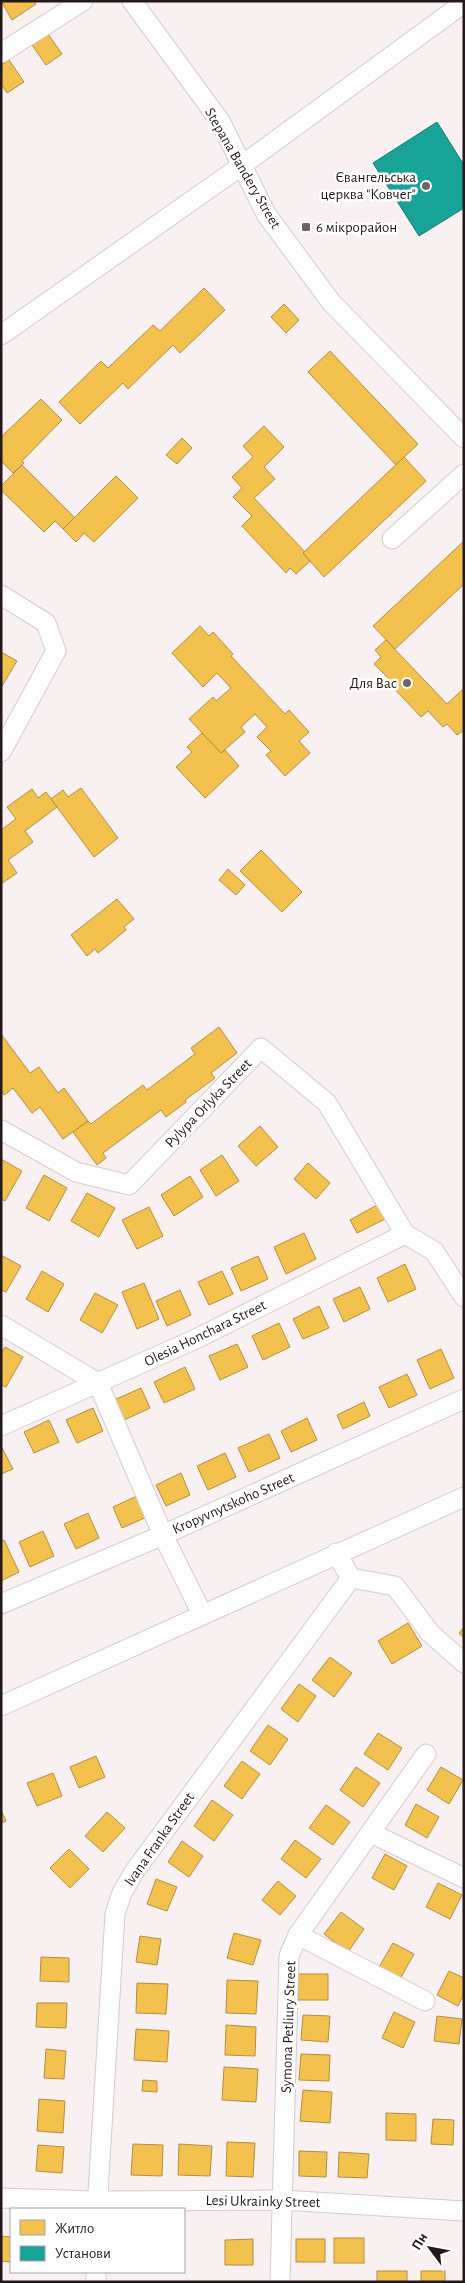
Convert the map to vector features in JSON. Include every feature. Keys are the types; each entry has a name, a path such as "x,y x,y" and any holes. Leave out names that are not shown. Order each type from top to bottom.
{"street":[{"path":"1,53 83,1"},
{"name":"Stepana Bandery Street","path":"132,1 220,121 266,214 331,302 464,438"},
{"path":"1,335 241,166 464,3"},
{"path":"392,539 464,474"},
{"path":"1,595 46,623 56,651 1,752"},
{"name":"Pylypa Orlyka Street","path":"1,1130 76,1172 129,1185 262,1048 327,1103 405,1234"},
{"path":"405,1234 434,1251 464,1297"},
{"name":"Olesia Honchara Street","path":"1,1426 198,1338 405,1234"},
{"path":"1,1325 98,1383 164,1535 202,1614"},
{"name":"Kropyvnytskoho Street","path":"1,1604 164,1535 464,1399"},
{"path":"1,1706 336,1553 464,1497"},
{"path":"336,1553 351,1578 396,1586 430,1633 464,1664"},
{"name":"Ivana Franka Street","path":"97,2205 115,1914 122,1893 134,1872 351,1578"},
{"name":"Symona Petliury Street","path":"280,2282 289,1956 298,1935 426,1754"},
{"path":"371,1833 464,1878"},
{"path":"298,1935 425,2002"},
{"name":"Lesi Ukrainky Street","path":"1,2198 97,2205 282,2200 464,2211"}],"building: Житло":[{"path":"1,1 34,1 36,4 12,20"},
{"path":"48,34 62,54 46,65 32,45"},
{"path":"9,60 24,82 7,93 1,84 1,65"},
{"path":"204,288 225,310 180,353 173,345 128,389 123,383 80,424 59,402 101,361 108,368 153,325 160,331"},
{"path":"284,304 299,320 286,333 271,317"},
{"path":"330,351 418,444 396,465 308,372"},
{"path":"41,399 62,420 22,461 24,463 13,473 1,461 1,437"},
{"path":"264,426 284,447 264,467 275,479 254,498 305,552 303,553 310,561 296,574 290,568 286,573 242,526 252,516 233,497 242,488 232,477 253,457 243,446"},
{"path":"182,438 192,448 177,464 166,455"},
{"path":"404,457 426,481 324,577 303,553"},
{"path":"22,465 75,518 63,529 55,521 44,532 1,490 1,486"},
{"path":"116,476 138,498 94,542 84,533 76,542 63,529"},
{"path":"464,541 464,584 395,649 373,626"},
{"path":"200,626 209,636 213,632 233,654 231,656 285,714 289,710 309,732 299,741 310,753 285,776 266,755 271,751 257,737 267,727 255,714 241,727 245,732 221,753 189,719 213,697 216,701 231,688 217,673 203,687 172,653"},
{"path":"386,640 447,704 462,690 464,692 464,730 457,735 447,724 443,727 428,711 421,717 389,683 391,681 374,664 381,657 375,650"},
{"path":"1,652 17,661 2,686 1,686"},
{"path":"202,733 221,753 225,750 239,766 205,798 176,767 192,752 187,747"},
{"path":"81,788 118,838 94,857 51,799 63,790 68,797"},
{"path":"32,789 38,798 46,792 57,807 25,831 33,842 8,860 17,873 1,884 1,830 16,819 7,807"},
{"path":"261,850 302,892 282,912 240,871"},
{"path":"228,869 245,885 236,895 219,880"},
{"path":"117,899 134,919 124,927 126,930 98,953 95,949 87,956 71,935"},
{"path":"219,1027 237,1053 211,1073 215,1078 166,1117 161,1110 103,1153 106,1158 97,1165 73,1132 88,1121 91,1124 143,1085 147,1090 195,1054 191,1048"},
{"path":"1,1034 30,1073 39,1067 58,1093 64,1088 88,1121 63,1139 40,1107 32,1113 13,1088 4,1095 1,1090"},
{"path":"260,1126 278,1147 256,1166 238,1146"},
{"path":"222,1155 239,1181 216,1196 200,1170"},
{"path":"1,1159 22,1171 5,1201 1,1199"},
{"path":"308,1163 330,1183 316,1199 294,1179"},
{"path":"44,1175 67,1188 49,1221 26,1208"},
{"path":"190,1176 203,1197 174,1216 161,1195"},
{"path":"87,1193 115,1208 99,1237 71,1221"},
{"path":"377,1205 385,1219 357,1233 350,1220"},
{"path":"149,1207 163,1236 137,1249 122,1220"},
{"path":"304,1233 316,1259 286,1274 274,1247"},
{"path":"1,1255 21,1266 6,1292 1,1290"},
{"path":"258,1256 268,1279 241,1291 231,1268"},
{"path":"405,1264 416,1289 388,1302 377,1278"},
{"path":"42,1271 64,1284 48,1312 26,1299"},
{"path":"222,1271 233,1294 209,1305 198,1282"},
{"path":"144,1283 159,1319 137,1329 122,1292"},
{"path":"360,1287 370,1309 344,1322 333,1299"},
{"path":"180,1290 191,1315 167,1326 156,1301"},
{"path":"95,1293 118,1305 102,1333 80,1320"},
{"path":"319,1306 329,1328 303,1339 293,1319"},
{"path":"279,1323 290,1347 263,1360 252,1336"},
{"path":"237,1344 248,1367 220,1380 209,1356"},
{"path":"5,1347 23,1357 6,1387 1,1385 1,1354"},
{"path":"441,1349 454,1378 430,1389 417,1360"},
{"path":"185,1367 195,1389 164,1403 154,1382"},
{"path":"407,1374 417,1395 389,1408 379,1387"},
{"path":"141,1388 150,1408 122,1421 112,1401"},
{"path":"364,1402 370,1416 343,1429 337,1415"},
{"path":"93,1408 103,1431 77,1443 66,1420"},
{"path":"307,1418 317,1440 291,1452 281,1431"},
{"path":"49,1420 59,1442 34,1453 24,1432"},
{"path":"269,1434 280,1458 249,1472 238,1448"},
{"path":"1,1446 13,1469 1,1474"},
{"path":"225,1453 236,1477 208,1490 197,1466"},
{"path":"181,1473 190,1495 166,1506 156,1485"},
{"path":"139,1495 149,1516 122,1528 113,1507"},
{"path":"88,1513 99,1538 76,1549 64,1524"},
{"path":"43,1531 54,1556 30,1567 19,1542"},
{"path":"4,1540 19,1572 1,1581 1,1541"},
{"path":"408,1623 422,1646 392,1664 378,1641"},
{"path":"464,1627 464,1638 459,1633"},
{"path":"330,1657 352,1673 334,1697 312,1680"},
{"path":"299,1684 316,1696 298,1722 281,1709"},
{"path":"268,1725 288,1739 270,1765 250,1751"},
{"path":"378,1733 402,1748 388,1770 364,1754"},
{"path":"96,1756 105,1777 79,1788 70,1767"},
{"path":"242,1761 260,1774 242,1799 224,1786"},
{"path":"356,1767 380,1783 363,1807 340,1790"},
{"path":"441,1767 463,1780 449,1804 427,1790"},
{"path":"53,1773 62,1796 37,1806 27,1783"},
{"path":"212,1800 233,1815 214,1841 194,1826"},
{"path":"416,1804 439,1817 427,1838 405,1825"},
{"path":"326,1805 350,1822 333,1845 309,1828"},
{"path":"1,1810 6,1821 1,1823"},
{"path":"107,1812 125,1828 103,1852 85,1836"},
{"path":"295,1840 321,1859 306,1878 281,1859"},
{"path":"182,1841 203,1856 189,1877 168,1862"},
{"path":"69,1849 89,1869 70,1888 50,1868"},
{"path":"385,1854 407,1866 394,1890 372,1878"},
{"path":"156,1879 177,1887 167,1911 147,1904"},
{"path":"278,1881 296,1896 280,1915 262,1900"},
{"path":"438,1883 462,1895 450,1919 426,1907"},
{"path":"341,1912 364,1929 348,1952 324,1934"},
{"path":"234,1933 261,1940 253,1965 227,1958"},
{"path":"140,1936 161,1939 157,1965 136,1962"},
{"path":"393,1943 414,1954 400,1979 379,1967"},
{"path":"41,1957 69,1958 69,1982 40,1981"},
{"path":"449,1971 464,1978 464,1994 458,2006 437,1995"},
{"path":"298,1974 328,1974 328,2000 298,2000"},
{"path":"227,1980 258,1981 256,2014 226,2013"},
{"path":"137,1983 168,1984 166,2014 136,2013"},
{"path":"37,2003 67,2003 66,2028 36,2027"},
{"path":"394,2012 415,2022 403,2048 382,2038"},
{"path":"303,2015 330,2016 328,2042 301,2040"},
{"path":"437,2016 462,2019 459,2044 434,2041"},
{"path":"226,2025 256,2027 255,2056 225,2055"},
{"path":"136,2029 169,2031 167,2062 134,2060"},
{"path":"46,2049 66,2051 64,2079 44,2078"},
{"path":"301,2054 330,2055 329,2081 299,2080"},
{"path":"224,2067 258,2069 256,2102 222,2100"},
{"path":"143,2080 157,2081 157,2092 142,2091"},
{"path":"303,2090 332,2092 330,2123 300,2121"},
{"path":"39,2099 65,2101 63,2133 37,2131"},
{"path":"386,2113 416,2114 416,2141 386,2140"},
{"path":"433,2119 454,2120 453,2145 431,2144"},
{"path":"227,2142 255,2143 253,2177 226,2176"},
{"path":"133,2144 163,2145 162,2176 131,2175"},
{"path":"179,2144 212,2146 210,2176 178,2175"},
{"path":"38,2145 64,2147 62,2173 36,2171"},
{"path":"299,2151 327,2152 326,2177 299,2176"},
{"path":"339,2152 369,2154 367,2178 338,2177"},
{"path":"1,2236 10,2237 10,2262 1,2261"},
{"path":"334,2238 364,2238 364,2263 334,2263"},
{"path":"253,2239 253,2265 225,2265 225,2240"},
{"path":"296,2239 325,2239 325,2262 296,2262"},
{"path":"377,2271 407,2271 407,2282 377,2282"},
{"path":"421,2271 445,2271 445,2282 421,2282"}],"building: Установи":[{"name":"Євангельська церква \"Ковчег\"","path":"437,122 464,165 464,208 419,236 373,163"}],"place":[{"name":"Євангельська церква \"Ковчег\"","path":"426,186"},
{"name":"6 мікрорайон","path":"306,227"},
{"name":"Для Вас","path":"407,683"}]}
